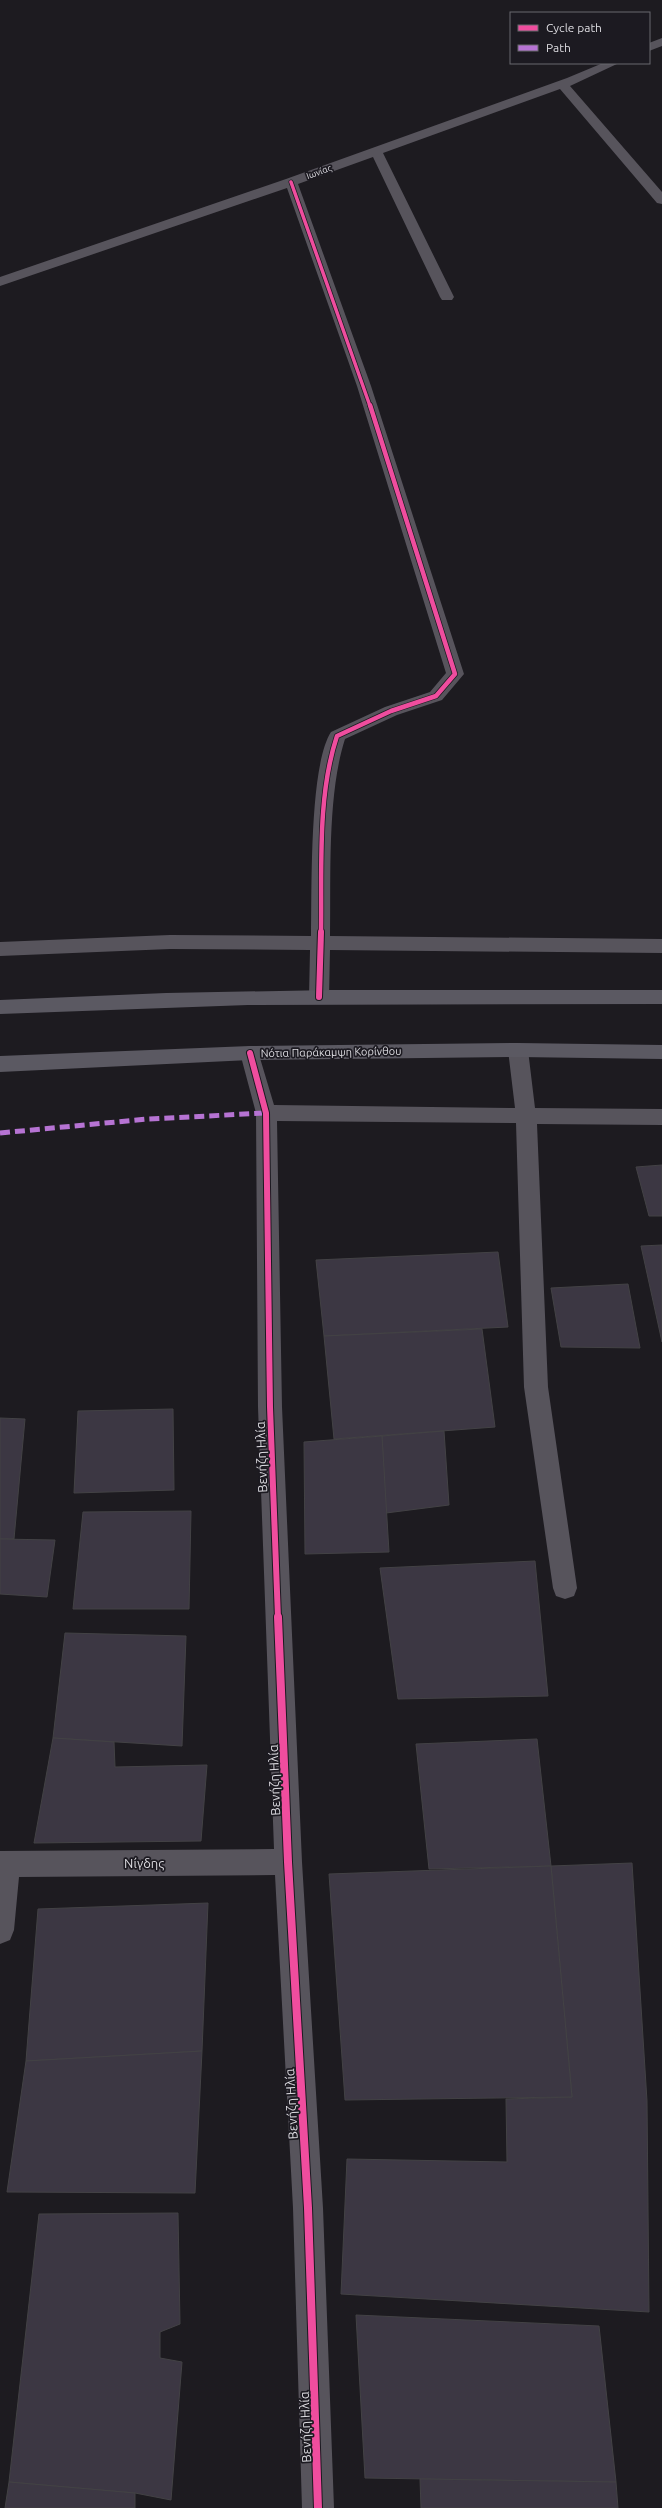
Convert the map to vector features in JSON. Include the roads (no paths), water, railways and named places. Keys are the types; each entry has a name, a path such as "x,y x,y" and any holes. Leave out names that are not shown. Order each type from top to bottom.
{"highway":[{"path":"0,1007 139,1000 319,997 662,997"},
{"name":"Νότια Παράκαμψη Κορίνθου","path":"0,1064 250,1053 518,1050 662,1052"}],"street":[{"path":"650,47 662,42"},
{"name":"Ιωνίας","path":"0,282 291,182 562,84 611,64"},
{"path":"562,84 662,200"},
{"path":"376,151 447,297"},
{"path":"291,182 364,386 455,674 436,696 391,712 337,736 328,767 323,832 319,942 319,997"},
{"path":"0,949 170,942 319,942 662,946"},
{"path":"518,1050 526,1116 536,1387 565,1588"},
{"name":"Βενήζη Ηλία","path":"250,1053 266,1113 270,1407 288,1862 308,2208 318,2508"},
{"path":"266,1113 662,1117"},
{"name":"Νίγδης","path":"4,1864 288,1862"},
{"path":"0,1930 4,1864"}]}
